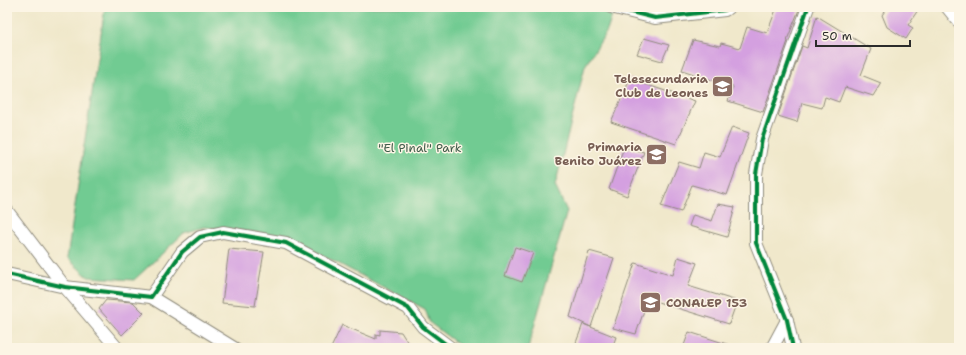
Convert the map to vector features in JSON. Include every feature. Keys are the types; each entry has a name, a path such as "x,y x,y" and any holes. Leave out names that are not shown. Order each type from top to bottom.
{"street":[{"path":"611,7 655,18 725,10 729,7"},
{"path":"793,348 786,320 756,243 756,174 762,139 808,7"},
{"path":"947,7 959,22"},
{"path":"7,211 65,287 117,348"},
{"path":"151,297 182,252 200,237 223,232 286,243 408,308 423,327 451,348"},
{"path":"7,274 65,287 151,297 234,348"},
{"path":"772,348 786,320"}],"green space":[{"name":"\"El Pinal\" Park","path":"105,7 615,7 607,31 585,66 555,186 567,211 528,348 463,348 430,323 425,309 309,248 270,234 204,227 184,233 134,280 88,277 67,258"}],"building":[{"path":"777,7 800,7 787,40 788,41 763,112 728,101 733,87 682,70 693,40 720,46 721,43 740,48 747,27 767,33"},
{"path":"888,7 920,7 908,25 913,28 906,39 887,27 882,15"},
{"path":"817,16 871,49 861,75 881,83 873,96 845,87 839,102 825,97 822,108 802,103 797,122 778,116 802,46 807,48"},
{"path":"644,38 669,45 662,61 637,54"},
{"path":"630,79 695,101 676,144 611,122"},
{"path":"732,127 749,133 727,195 692,185 681,212 661,206 679,162 699,168 704,152 720,157"},
{"path":"624,147 644,152 627,196 609,189"},
{"path":"718,204 735,207 727,237 689,226 693,215 712,221"},
{"path":"515,247 533,253 522,282 505,276"},
{"path":"229,249 264,252 255,306 222,303"},
{"path":"589,251 614,258 591,327 570,317"},
{"path":"678,257 697,263 688,286 737,301 729,324 648,299 636,334 613,328 635,263 673,275"},
{"path":"106,300 133,302 144,313 122,335 99,309"},
{"path":"583,324 616,337 612,348 574,348"},
{"path":"342,325 376,339 376,334 380,335 380,330 401,332 411,348 331,348"},
{"path":"689,332 733,346 733,348 683,348"}],"cycle path":[{"path":"611,7 655,18 725,10 729,7"},
{"path":"793,348 787,320 756,243 756,174 762,139 808,7"},
{"path":"7,274 65,287 151,297 182,252 200,237 223,232 286,243 408,308 423,327 451,348"}],"place":[{"name":"Telesecundaria Club de Leones","path":"723,86"},
{"name":"Primaria Benito Juárez","path":"657,154"},
{"name":"CONALEP 153","path":"650,303"}]}
